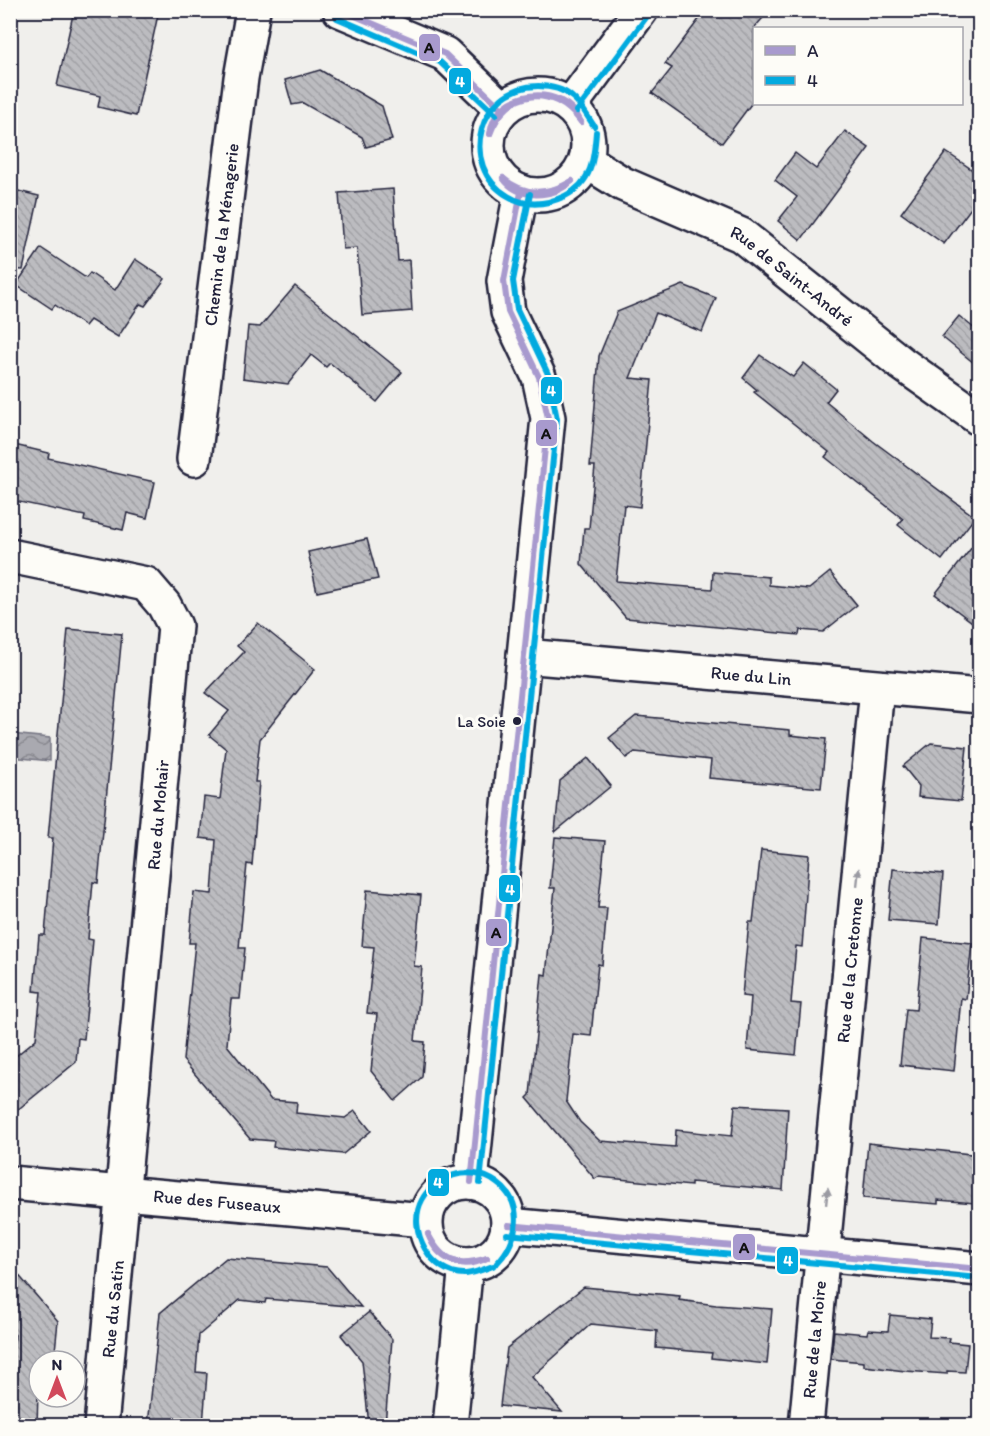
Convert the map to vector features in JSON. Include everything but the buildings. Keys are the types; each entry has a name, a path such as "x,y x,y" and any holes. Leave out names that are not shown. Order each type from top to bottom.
{"street":[{"name":"Chemin de la Ménagerie","path":"195,459 241,78 253,10"},
{"path":"340,10 445,54 502,109"},
{"path":"570,106 641,10"},
{"path":"542,94 557,98 570,106 580,117 587,131 589,146 586,161 578,175 567,186 552,193 537,195 521,192 507,184 495,172 489,156 488,139 492,123 502,109 514,100 542,94"},
{"name":"Rue de Saint-André","path":"586,161 623,184 741,235 901,363 980,419"},
{"path":"471,1182 548,418 538,377 508,312 504,281 521,192"},
{"name":"Rue du Mohair","path":"10,556 146,584 164,605 176,626 124,1193"},
{"name":"Rue du Lin","path":"524,656 980,696"},
{"name":"Rue de la Cretonne","path":"821,1254 877,688"},
{"path":"471,1182 494,1192 507,1213 508,1225 505,1238 494,1253 478,1263 466,1264 441,1256 427,1234 425,1220 428,1208 445,1188 471,1182"},
{"name":"Rue des Fuseaux","path":"10,1183 425,1220"},
{"name":"Rue du Satin","path":"101,1425 124,1193"},
{"path":"508,1225 980,1269"},
{"name":"Rue de la Moire","path":"806,1425 821,1254"},
{"path":"450,1425 466,1264"}],"water":[{"path":"11,734 50,738 50,761 11,757"}],"transit line":[{"name":"A","path":"341,10 445,54 502,109"},
{"name":"4","path":"577,111 648,15"},
{"name":"4","path":"337,18 440,62 496,115"},
{"name":"4","path":"594,126 579,104 565,92 543,86 518,89 501,99 489,113 482,130 480,148 483,166 492,183 515,200 536,204 551,201 574,191 586,177 592,161 596,132"},
{"name":"A","path":"490,134 495,119 504,107 516,100 531,96 546,96 560,100 572,109 581,122"},
{"name":"A","path":"490,134 507,107 531,96 557,101 581,122"},
{"name":"A","path":"503,178 520,188 537,192 554,189 572,181"},
{"name":"A","path":"503,178 518,191 527,194 546,194 572,181"},
{"name":"A","path":"471,1182 548,418 539,377 508,312 504,281 521,192"},
{"name":"4","path":"480,1183 557,419 548,374 517,309 513,281 530,194"},
{"name":"4","path":"493,1266 466,1274 453,1273 432,1259 425,1249 417,1224 422,1200 433,1186 455,1175 474,1174 492,1180 506,1192 512,1201 516,1223 510,1244 497,1263"},
{"name":"A","path":"508,1225 980,1269"},
{"name":"A","path":"428,1234 439,1251 452,1260 467,1262 487,1258"},
{"name":"A","path":"428,1234 438,1251 452,1261 469,1264 487,1258"},
{"name":"4","path":"507,1234 979,1278"}],"place":[{"name":"La Soie","path":"517,721"}]}
